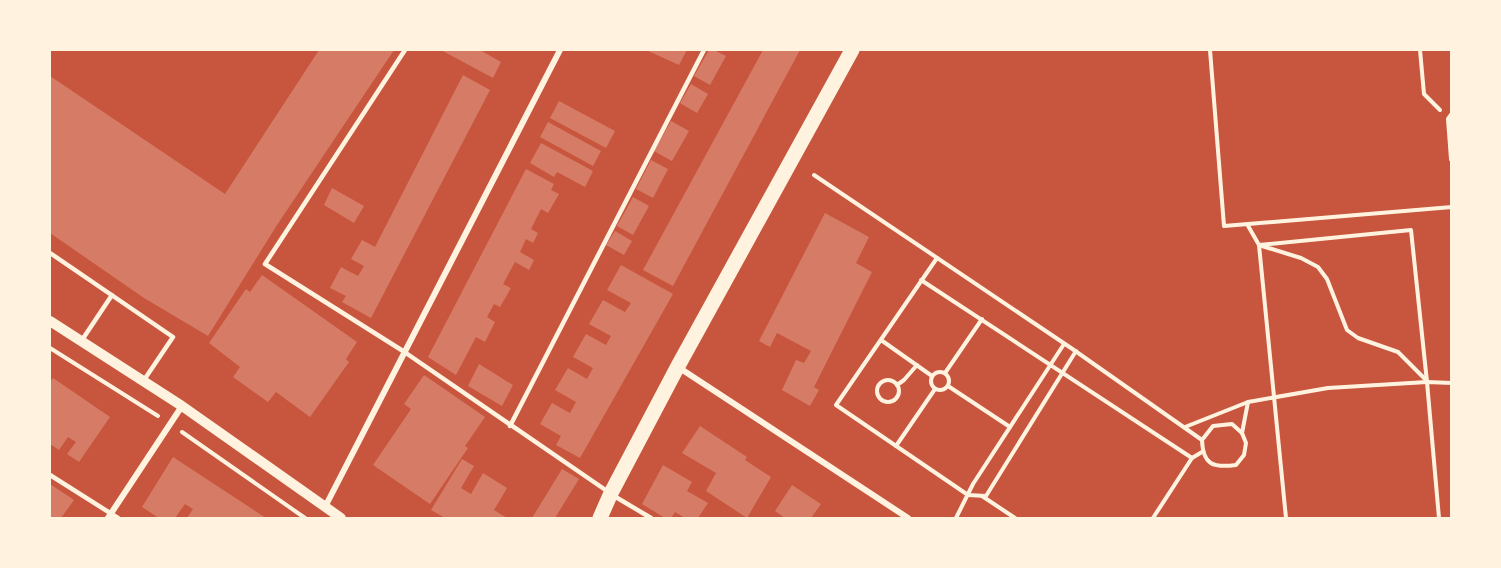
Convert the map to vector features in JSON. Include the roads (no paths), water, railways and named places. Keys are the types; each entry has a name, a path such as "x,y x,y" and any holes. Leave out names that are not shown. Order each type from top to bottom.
{"main road":[{"path":"600,519 610,493 678,366 852,50"}],"street":[{"path":"325,507 403,351 560,50"},
{"path":"1450,117 1452,159"},
{"path":"50,321 182,406 341,519"},
{"path":"678,366 908,519"},
{"path":"110,516 182,406"}],"lane":[{"path":"405,50 265,264 403,351 510,426 651,519"},
{"path":"510,426 705,50"},
{"path":"50,253 173,337 144,381"},
{"path":"81,341 112,295"},
{"path":"50,476 118,519"}]}
